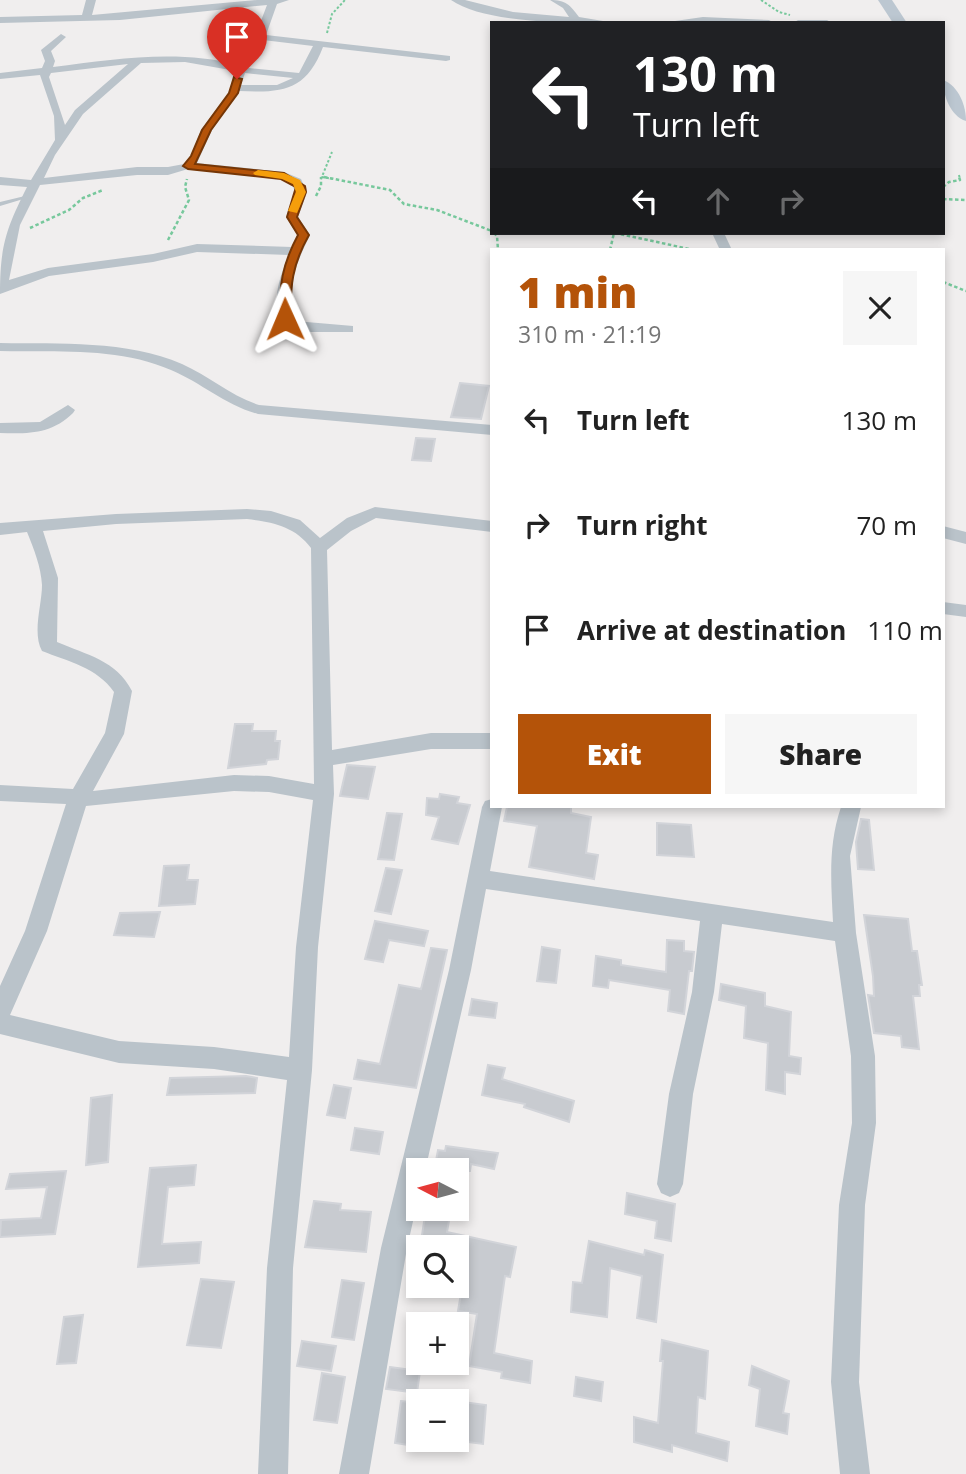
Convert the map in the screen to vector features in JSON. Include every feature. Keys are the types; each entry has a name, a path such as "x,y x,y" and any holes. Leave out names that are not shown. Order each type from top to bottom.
{"street":[{"path":"86,18 91,0"},
{"path":"216,9 226,0"},
{"path":"456,0 478,8 521,15 592,21"},
{"path":"555,0 566,6 575,19"},
{"path":"885,0 899,21"},
{"path":"0,20 86,18 216,9 275,1"},
{"path":"190,166 207,130 222,112 235,88 241,69 275,1"},
{"path":"529,6 551,17"},
{"path":"478,8 497,21"},
{"path":"691,21 725,21"},
{"path":"61,37 46,50 50,61 44,81 56,103 61,141"},
{"path":"259,37 446,58"},
{"path":"235,88 273,90 302,76 321,44"},
{"path":"0,76 138,60 211,61 241,69 302,76"},
{"path":"0,289 8,260 6,239 50,155 79,112 138,60"},
{"path":"945,88 966,117"},
{"path":"0,181 36,183 137,171 168,171 190,166 284,176 297,182 301,192 292,217 304,235 295,251 285,284 285,319 289,324 306,328 348,329"},
{"path":"0,289 48,272 212,248 295,251"},
{"path":"0,346 100,352 154,360 176,367 233,400 258,409 490,430"},
{"path":"0,428 43,428 60,420 68,410"},
{"path":"319,548 342,528 375,512 490,527"},
{"path":"0,529 116,519 247,514 271,516 294,524 310,535 319,548 318,635 324,794 307,947 300,1070 280,1268 273,1474"},
{"path":"0,1012 36,931 78,799 114,734 124,691 113,676 101,668 48,646 46,617 50,596 49,576 43,550 33,528"},
{"path":"945,533 966,538"},
{"path":"945,608 966,611"},
{"path":"323,759 431,741 490,741"},
{"path":"0,793 36,793 78,799 121,797 234,783 269,784 324,794"},
{"path":"354,1474 394,1248 479,879 492,808"},
{"path":"851,808 840,856 845,933 863,1056 864,1123 852,1205 845,1382 855,1474"},
{"path":"479,879 845,933"},
{"path":"670,1184 681,1094 703,992 712,912"},
{"path":"0,1023 119,1052 236,1060 300,1070"}],"lane":[{"path":"0,204 27,197"}],"path":[{"path":"321,44 332,14 345,0"},
{"path":"164,255 167,241 176,231 189,200 185,187 190,166"},
{"path":"945,185 960,180 959,174"},
{"path":"322,177 390,190 404,204 437,210 490,231"},
{"path":"6,239 109,187"},
{"path":"945,199 966,200"},
{"path":"624,235 685,248"},
{"path":"945,283 966,291"}],"building":[{"path":"460,383 489,386 481,419 451,417"},
{"path":"416,438 435,439 431,461 412,460"},
{"path":"235,724 253,724 252,731 276,731 275,741 280,741 278,759 267,760 266,764 228,768"},
{"path":"347,765 375,767 368,799 340,796"},
{"path":"440,794 459,797 457,803 470,805 458,844 432,839 439,817 426,815 427,798 439,799"},
{"path":"507,808 571,808 571,813 591,817 586,853 598,855 594,879 529,867 537,826 504,821"},
{"path":"387,813 402,814 394,860 378,859"},
{"path":"861,819 869,820 874,870 858,869 856,842"},
{"path":"657,823 691,825 694,857 657,855"},
{"path":"189,865 187,880 198,880 195,904 159,906 164,866"},
{"path":"386,868 402,870 391,914 375,911"},
{"path":"160,912 154,937 114,935 120,913"},
{"path":"864,915 908,919 912,951 917,951 922,985 919,985 920,996 913,996 919,1049 902,1047 901,1036 874,1033 868,995 874,996 873,976"},
{"path":"375,921 428,931 424,946 389,940 383,962 365,959"},
{"path":"667,940 684,941 684,951 694,952 684,1014 668,1011 670,990 609,980 608,988 593,986 596,956 621,960 621,965 666,972"},
{"path":"542,947 560,950 556,983 537,981"},
{"path":"431,948 447,950 416,1088 354,1079 358,1060 380,1064 399,985 421,989"},
{"path":"721,984 765,993 765,1006 791,1012 789,1056 801,1058 800,1074 785,1072 785,1094 766,1090 768,1043 744,1038 746,1006 719,1000"},
{"path":"472,999 497,1003 495,1018 469,1015"},
{"path":"488,1065 505,1068 502,1079 574,1101 569,1122 524,1107 525,1104 482,1095"},
{"path":"170,1078 257,1078 255,1093 167,1095"},
{"path":"334,1085 351,1088 345,1118 327,1115"},
{"path":"112,1095 108,1162 86,1165 91,1098"},
{"path":"355,1128 383,1132 379,1154 351,1150"},
{"path":"446,1146 498,1153 494,1169 471,1164 469,1171 469,1158 436,1158 438,1150 445,1151"},
{"path":"196,1165 194,1185 168,1187 162,1244 201,1242 199,1263 138,1267 150,1168"},
{"path":"66,1171 55,1234 0,1237 1,1220 41,1218 47,1187 6,1189 10,1174"},
{"path":"627,1193 675,1204 671,1241 655,1238 657,1221 625,1214"},
{"path":"314,1201 341,1204 340,1210 371,1212 366,1252 305,1247"},
{"path":"424,1222 449,1222 447,1232 461,1235 422,1235"},
{"path":"469,1237 516,1247 510,1277 505,1276 494,1353 532,1361 530,1383 501,1378 502,1372 469,1366 477,1314 458,1311 460,1298 469,1298"},
{"path":"589,1241 644,1255 645,1250 663,1255 656,1322 637,1318 642,1276 610,1268 607,1317 571,1312 573,1282 582,1283"},
{"path":"201,1279 234,1282 221,1348 187,1345"},
{"path":"342,1280 364,1283 354,1340 332,1337"},
{"path":"83,1315 76,1363 57,1364 64,1317"},
{"path":"662,1340 708,1351 705,1399 698,1397 696,1433 729,1442 727,1461 672,1445 672,1452 634,1442 634,1417 658,1423"},
{"path":"302,1341 336,1346 331,1371 297,1366"},
{"path":"752,1366 789,1381 783,1413 789,1414 787,1434 756,1426 760,1389 749,1385"},
{"path":"390,1367 406,1369 406,1375 419,1375 418,1389 406,1389 406,1392 386,1389"},
{"path":"322,1373 345,1377 337,1423 314,1420"},
{"path":"576,1377 603,1382 601,1401 574,1396"},
{"path":"401,1401 406,1402 406,1445 395,1443"},
{"path":"469,1403 486,1405 483,1444 469,1442"}],"slow traffic":[{"path":"258,173 284,176 297,182 301,192 293,211"}],"route":[{"path":"237,79 233,93 222,112 211,123 201,140 196,157 188,166 284,176 300,186 301,192 292,217 304,235 295,251 285,284 285,319"}]}
